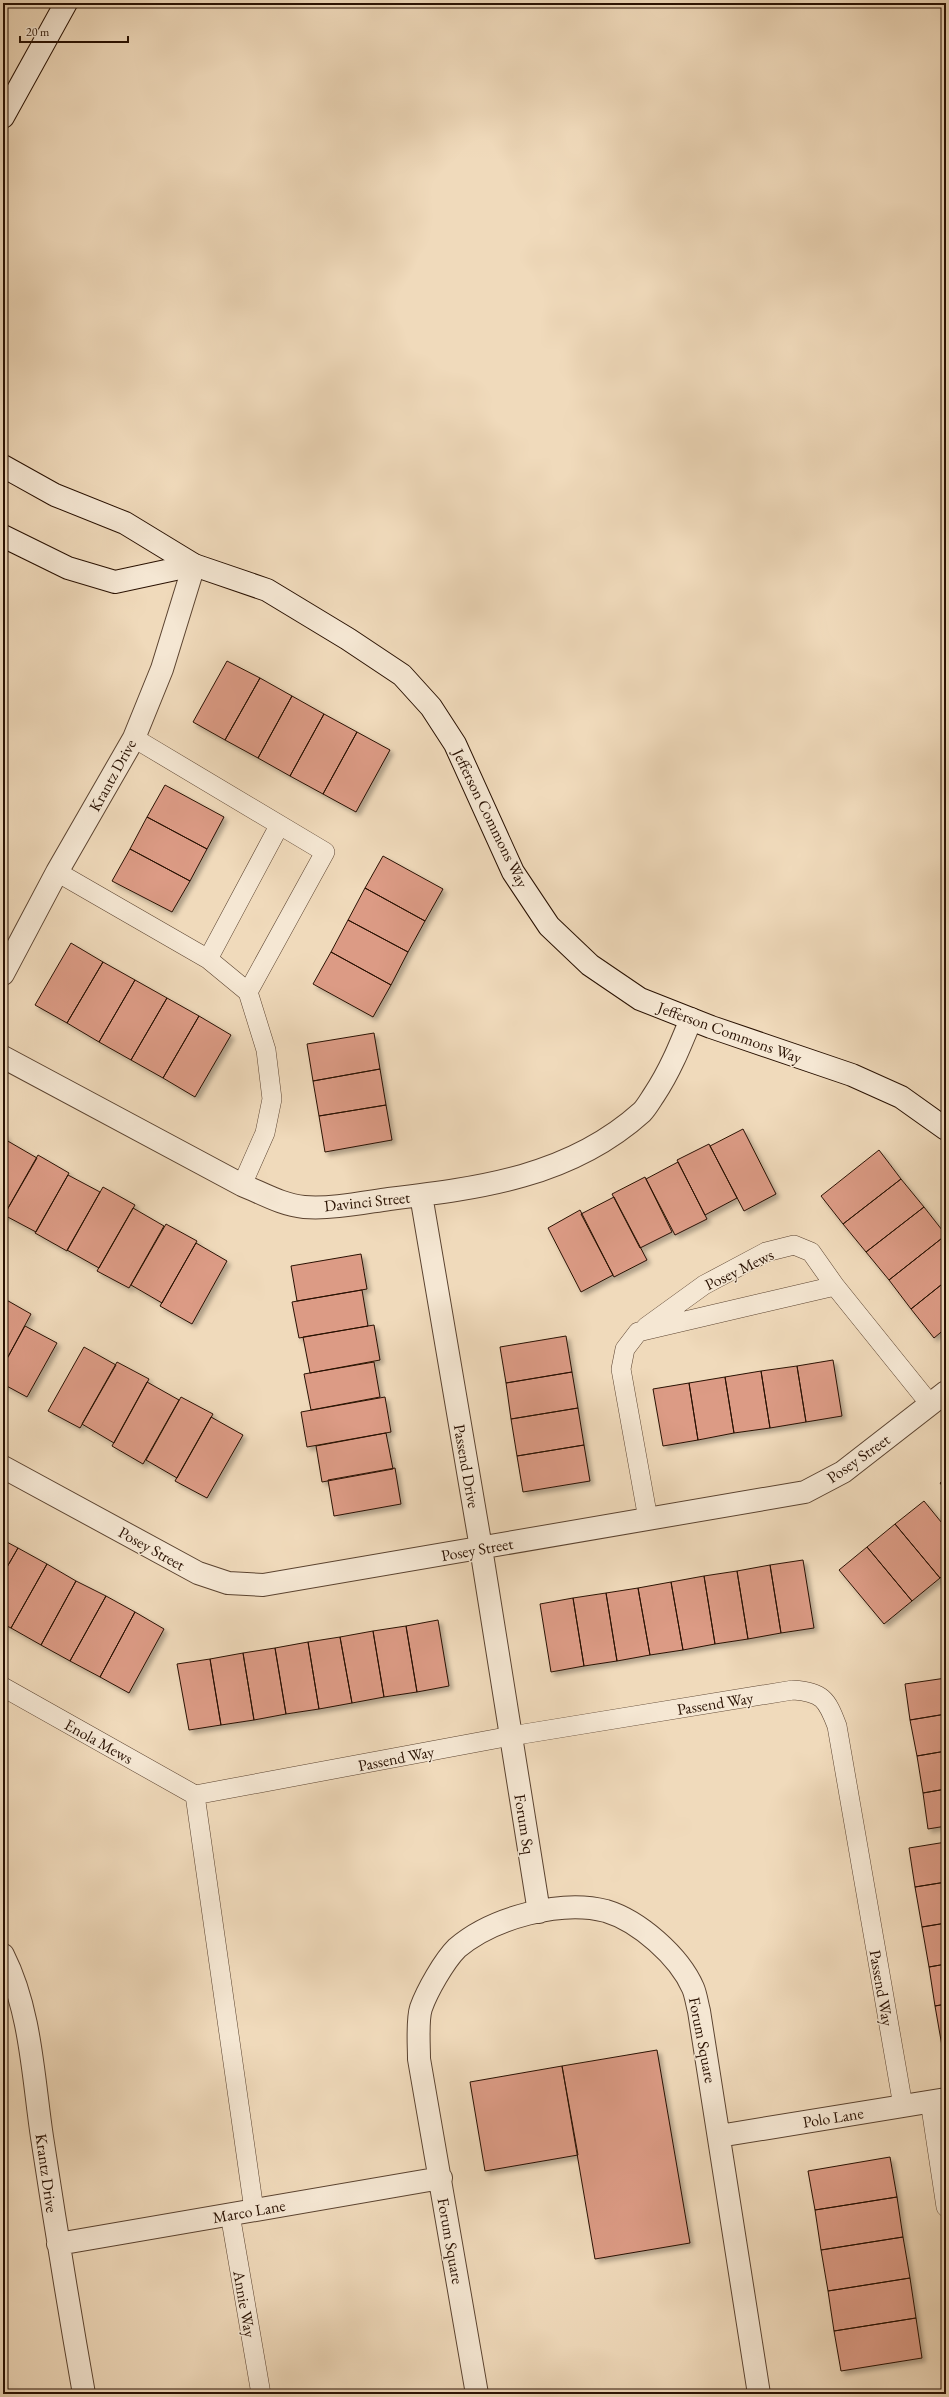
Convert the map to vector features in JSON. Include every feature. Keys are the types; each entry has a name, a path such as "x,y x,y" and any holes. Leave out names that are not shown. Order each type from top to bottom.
{"street":[{"path":"3,117 66,3"},
{"name":"Jefferson Commons Way","path":"3,466 55,495 125,524 194,564 267,590 348,639 402,675 431,707 455,744 513,872 549,926 590,965 640,999 691,1020 852,1075 901,1097 946,1129"},
{"path":"3,536 68,568 116,582 194,564"},
{"name":"Krantz Drive","path":"3,974 57,872 134,738 162,669 194,564"},
{"name":"Davinci Street","path":"3,1057 242,1185 282,1202 304,1207 331,1206 421,1195 520,1178 553,1168 584,1154 643,1112 667,1076 691,1020"},
{"name":"Passend Drive","path":"421,1195 481,1548 511,1736"},
{"name":"Posey Street","path":"3,1466 198,1573 228,1583 263,1584 805,1492 843,1472 938,1398"},
{"name":"Forum Sq","path":"511,1736 539,1912"},
{"name":"Forum Square","path":"478,2394 419,2059 421,2009 436,1978 457,1949 495,1924 539,1912 577,1906 607,1912 629,1922 654,1939 676,1960 693,1988 699,2012 759,2394"},
{"name":"Krantz Drive","path":"3,1955 13,1976 25,2025 58,2244 84,2394"},
{"name":"Polo Lane","path":"719,2136 938,2100"},
{"name":"Marco Lane","path":"58,2244 441,2178"}],"lane":[{"path":"134,738 279,826 325,852 248,992"},
{"path":"208,959 279,826"},
{"path":"57,872 208,959 248,992 266,1050 272,1099 265,1133 242,1185"},
{"name":"Posey Mews","path":"648,1519 621,1369 625,1349 638,1332 704,1285 766,1252 794,1245 811,1252 835,1286 938,1398"},
{"name":"Posey Mews","path":"638,1332 835,1286"},
{"name":"Enola Mews","path":"3,1687 195,1795"},
{"name":"Passend Way","path":"195,1795 511,1736 793,1690 809,1691 822,1697 831,1710 837,1726 902,2106"},
{"path":"195,1795 254,2210"},
{"path":"938,2100 946,2207"},
{"name":"Annie Way","path":"230,2214 261,2394"}],"building":[{"path":"227,661 260,678 225,740 193,722"},
{"path":"260,678 292,696 258,758 225,740"},
{"path":"292,696 324,714 290,776 258,758"},
{"path":"324,714 357,732 323,794 290,776"},
{"path":"357,732 390,750 356,812 323,794"},
{"path":"165,785 224,817 207,849 147,817"},
{"path":"147,817 207,849 190,881 130,849"},
{"path":"130,849 190,881 172,912 112,881"},
{"path":"383,856 443,889 425,921 365,888"},
{"path":"365,888 425,921 408,952 348,920"},
{"path":"348,920 408,952 391,985 331,952"},
{"path":"71,943 103,962 67,1023 35,1005"},
{"path":"331,952 391,985 373,1017 313,984"},
{"path":"103,962 135,980 99,1042 67,1023"},
{"path":"135,980 167,998 131,1060 99,1042"},
{"path":"167,998 199,1016 163,1078 131,1060"},
{"path":"199,1016 231,1035 195,1097 163,1078"},
{"path":"374,1033 380,1069 313,1081 307,1044"},
{"path":"380,1069 386,1105 319,1116 313,1081"},
{"path":"386,1105 392,1140 325,1152 319,1116"},
{"path":"743,1129 776,1194 744,1211 710,1146"},
{"path":"3,1134 7,1137 3,1144"},
{"path":"6,1140 37,1158 3,1217 3,1144"},
{"path":"709,1144 737,1198 705,1215 677,1160"},
{"path":"879,1150 901,1179 843,1224 821,1196"},
{"path":"38,1155 69,1173 36,1232 4,1215"},
{"path":"678,1162 707,1219 675,1235 646,1179"},
{"path":"68,1175 100,1192 67,1251 35,1233"},
{"path":"645,1177 672,1232 640,1248 612,1194"},
{"path":"901,1179 924,1207 866,1252 843,1224"},
{"path":"103,1187 135,1205 99,1268 67,1250"},
{"path":"614,1197 647,1260 614,1277 581,1214"},
{"path":"924,1207 946,1235 889,1280 866,1252"},
{"path":"133,1208 164,1226 129,1288 97,1271"},
{"path":"580,1210 613,1275 581,1292 548,1228"},
{"path":"166,1224 197,1241 162,1303 131,1285"},
{"path":"946,1235 946,1281 911,1309 889,1280"},
{"path":"196,1243 227,1261 192,1324 160,1306"},
{"path":"361,1254 367,1289 297,1301 291,1266"},
{"path":"946,1281 946,1328 934,1338 911,1309"},
{"path":"362,1290 368,1326 299,1338 292,1302"},
{"path":"3,1298 31,1314 3,1366"},
{"path":"374,1325 380,1360 310,1373 303,1337"},
{"path":"25,1326 57,1343 27,1397 3,1384 3,1366"},
{"path":"566,1336 572,1372 506,1383 500,1347"},
{"path":"84,1347 116,1365 80,1428 48,1411"},
{"path":"833,1360 842,1416 806,1422 797,1366"},
{"path":"117,1362 149,1379 114,1443 82,1424"},
{"path":"374,1362 380,1397 311,1410 304,1374"},
{"path":"797,1366 806,1422 770,1428 761,1371"},
{"path":"761,1371 770,1428 734,1433 725,1377"},
{"path":"572,1372 578,1408 511,1419 506,1383"},
{"path":"725,1377 734,1433 698,1440 689,1383"},
{"path":"147,1382 179,1400 143,1464 112,1446"},
{"path":"689,1383 698,1440 663,1446 653,1389"},
{"path":"181,1397 213,1414 177,1478 146,1460"},
{"path":"385,1397 391,1432 307,1447 301,1412"},
{"path":"578,1408 584,1445 517,1456 511,1419"},
{"path":"211,1417 243,1435 207,1498 175,1481"},
{"path":"386,1433 393,1469 322,1482 316,1446"},
{"path":"584,1445 590,1481 523,1492 517,1456"},
{"path":"395,1468 401,1504 334,1516 328,1480"},
{"path":"946,1478 946,1491 940,1483"},
{"path":"924,1501 946,1528 946,1573 940,1578 895,1524"},
{"path":"895,1524 940,1578 912,1601 867,1547"},
{"path":"3,1540 18,1548 3,1574"},
{"path":"867,1547 912,1601 884,1624 839,1570"},
{"path":"18,1548 47,1564 11,1628 3,1624 3,1574"},
{"path":"803,1560 814,1628 781,1633 770,1565"},
{"path":"47,1564 76,1581 41,1645 11,1628"},
{"path":"770,1565 781,1633 748,1639 737,1571"},
{"path":"737,1571 748,1639 715,1644 704,1576"},
{"path":"704,1576 715,1644 683,1650 671,1582"},
{"path":"76,1581 106,1596 70,1661 41,1645"},
{"path":"671,1582 683,1650 650,1655 638,1588"},
{"path":"638,1588 650,1655 617,1661 606,1593"},
{"path":"606,1593 617,1661 584,1666 573,1598"},
{"path":"106,1596 135,1612 100,1677 70,1661"},
{"path":"573,1598 584,1666 551,1672 540,1604"},
{"path":"135,1612 164,1629 129,1693 100,1677"},
{"path":"438,1620 449,1686 417,1692 406,1626"},
{"path":"406,1626 417,1692 384,1697 373,1631"},
{"path":"373,1631 384,1697 352,1703 340,1637"},
{"path":"340,1637 352,1703 319,1709 308,1642"},
{"path":"308,1642 319,1709 286,1714 275,1648"},
{"path":"275,1648 286,1714 254,1720 243,1653"},
{"path":"243,1653 254,1720 221,1725 210,1659"},
{"path":"210,1659 221,1725 189,1730 177,1664"},
{"path":"946,1678 946,1714 910,1720 905,1684"},
{"path":"946,1714 946,1751 917,1756 910,1720"},
{"path":"946,1751 946,1789 923,1793 917,1756"},
{"path":"946,1789 946,1826 928,1829 923,1793"},
{"path":"946,1842 946,1882 915,1887 909,1848"},
{"path":"946,1882 946,1923 922,1927 915,1887"},
{"path":"946,1923 946,1964 929,1967 922,1927"},
{"path":"946,1964 946,2004 935,2006 929,1967"},
{"path":"946,2004 946,2045 942,2046 935,2006"},
{"path":"657,2050 690,2243 595,2259 562,2066"},
{"path":"562,2066 578,2155 485,2171 470,2082"},
{"path":"890,2157 897,2197 815,2210 808,2171"},
{"path":"897,2197 903,2237 821,2250 815,2210"},
{"path":"903,2237 910,2278 828,2291 821,2250"},
{"path":"910,2278 916,2318 834,2331 828,2291"},
{"path":"916,2318 922,2358 841,2371 834,2331"}]}
